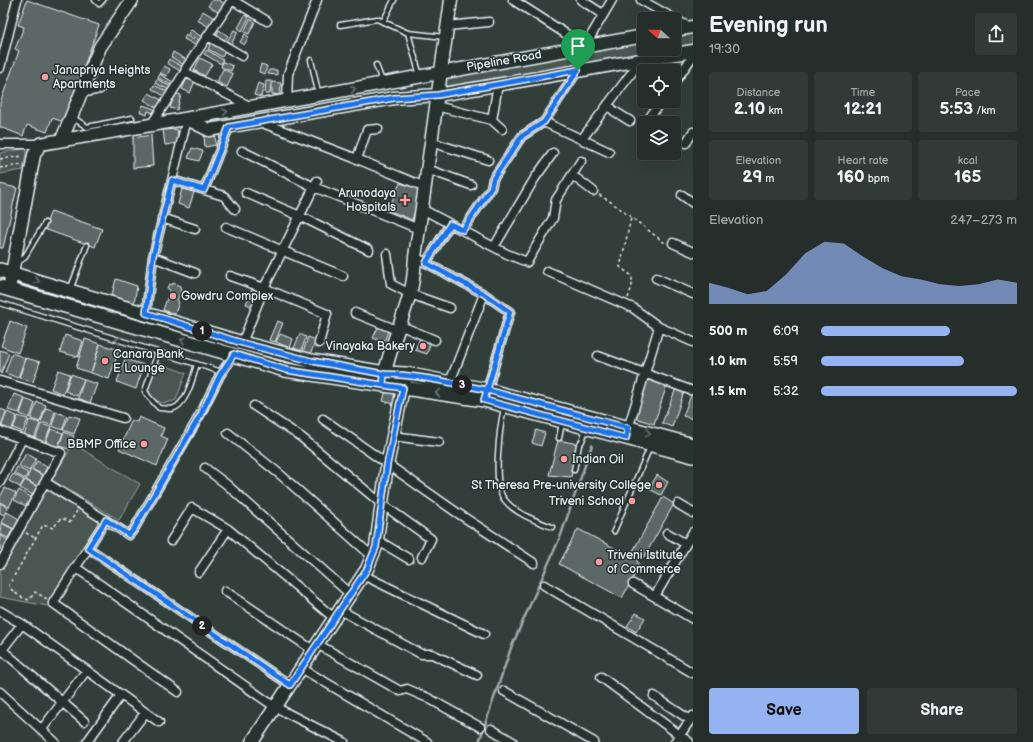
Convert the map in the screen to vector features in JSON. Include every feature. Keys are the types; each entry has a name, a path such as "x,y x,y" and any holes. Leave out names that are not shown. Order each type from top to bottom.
{"main road":[{"path":"384,379 398,327 413,281 450,0"},
{"path":"62,139 100,47 128,1"},
{"path":"681,30 692,28"},
{"name":"Pipeline Road","path":"40,144 62,139 187,119 637,37"},
{"name":"Pipeline Road","path":"187,119 209,130 394,98 437,100 460,91 642,59 692,58"},
{"path":"40,144 34,155 4,288 286,370 384,379 406,374 450,382 485,395 627,433 651,444 693,456"},
{"path":"8,270 242,343 384,379 403,388 485,395 505,405 586,427 627,433 693,446"},
{"path":"254,741 363,575 372,556 382,504 387,465 406,374"}],"street":[{"path":"0,68 17,0"},
{"path":"287,101 288,74 317,0"},
{"path":"513,0 585,46 612,0"},
{"path":"581,0 603,14"},
{"path":"641,0 692,28"},
{"path":"151,125 230,1 267,21"},
{"path":"446,31 489,22"},
{"path":"208,36 242,56"},
{"path":"637,37 445,73 444,91 642,56"},
{"path":"681,49 693,47"},
{"path":"681,73 692,58"},
{"path":"582,139 642,59"},
{"path":"463,230 491,188 493,179 522,136 544,122 578,70"},
{"path":"185,72 252,107"},
{"path":"492,120 498,84"},
{"path":"81,93 100,89"},
{"path":"437,100 492,120 502,129"},
{"path":"608,104 614,111 630,121"},
{"path":"146,313 153,256 187,119"},
{"path":"258,122 357,158 425,187"},
{"path":"544,122 609,152"},
{"path":"204,190 229,127"},
{"path":"357,158 367,130 378,130"},
{"path":"686,143 693,132"},
{"path":"431,142 488,160"},
{"path":"0,144 40,144"},
{"path":"242,151 419,228"},
{"path":"494,247 535,178 553,153"},
{"path":"422,209 494,247 527,262 552,218 556,200 581,161"},
{"path":"427,169 471,185"},
{"path":"572,175 593,192"},
{"path":"172,180 224,196 235,209"},
{"path":"242,343 264,288 316,184"},
{"path":"246,193 300,216 369,250"},
{"path":"682,195 693,202"},
{"path":"162,218 195,229"},
{"path":"426,263 450,224"},
{"path":"226,227 343,276"},
{"path":"673,243 693,252"},
{"path":"387,254 391,284 410,294 450,308"},
{"path":"153,256 195,273"},
{"path":"415,257 484,294 510,312 485,395"},
{"path":"547,271 633,308 660,327 693,342"},
{"path":"230,276 264,288 327,314 319,342"},
{"path":"656,278 693,294"},
{"path":"450,382 484,294"},
{"path":"355,313 435,340"},
{"path":"627,433 644,372 660,327"},
{"path":"45,482 129,535 134,529 200,416 222,372 234,354"},
{"path":"598,356 690,390"},
{"path":"0,381 124,418"},
{"path":"254,406 301,437 382,504 431,539 422,557"},
{"path":"323,419 387,465 534,563"},
{"path":"0,431 61,454 0,564"},
{"path":"228,433 282,476 372,556"},
{"path":"393,436 439,442"},
{"path":"0,482 22,439"},
{"path":"205,468 226,484 350,594"},
{"path":"678,504 693,512"},
{"path":"171,541 192,508 228,529 337,614 421,654 432,654 477,675"},
{"path":"106,520 53,603 178,692"},
{"path":"199,572 228,529"},
{"path":"655,596 693,532"},
{"path":"667,533 686,544"},
{"path":"376,540 409,559"},
{"path":"88,548 290,685"},
{"path":"75,567 275,707 344,742"},
{"path":"363,575 484,634"},
{"path":"633,584 693,619"},
{"path":"544,585 693,672"},
{"path":"225,591 315,647 400,691 407,689 421,695 480,727"},
{"path":"0,610 22,624 159,722"},
{"path":"22,624 2,650 84,721"},
{"path":"302,668 427,742"},
{"path":"42,729 86,671"},
{"path":"601,677 677,738 688,742"},
{"path":"504,691 594,742"},
{"path":"0,692 55,742"},
{"path":"88,742 121,695"},
{"path":"654,696 692,718 677,738"},
{"path":"123,742 145,713"},
{"path":"491,729 513,742"}],"lane":[{"path":"95,0 99,4 103,0"},
{"path":"383,22 394,0"},
{"path":"340,25 376,19 408,33 446,31"},
{"path":"408,33 420,76"},
{"path":"311,60 319,95"},
{"path":"376,65 382,83"},
{"path":"71,117 87,127 132,118"},
{"path":"8,270 24,258 45,223"},
{"path":"69,290 87,245"},
{"path":"0,303 222,372"},
{"path":"158,352 145,390 148,396 159,408 171,409 181,404 189,388 197,364"},
{"path":"505,405 498,456 499,491 504,500 516,510 537,522 552,527"},
{"path":"559,438 562,421"},
{"path":"574,470 579,445 582,441 586,427"},
{"path":"614,531 651,444"}],"path":[{"path":"0,159 24,156 21,165 0,168"},
{"path":"593,192 611,202 663,243 673,243"},
{"path":"626,305 632,286 632,276 620,267 631,218"},
{"path":"53,603 35,592 29,600 26,600 9,588 10,581 43,525 53,528 61,518 70,522 81,505"},
{"path":"19,529 35,538"}],"shaded area":[{"path":"693,34 693,48 681,50 681,36"},
{"path":"637,43 637,56 647,56 442,92 444,74"},
{"path":"27,148 23,170 0,174 0,153"},
{"path":"158,363 186,373 176,400 167,403 159,402 153,397 148,389"},
{"path":"73,444 140,484 119,520 52,480"},
{"path":"44,488 99,522 47,606 0,597 0,567"}],"building":[{"name":"Janapriya Heights Apartments","path":"27,0 99,25 64,122 52,118 47,132 27,125 23,136 0,127 0,103 19,51 15,49 24,27 18,25"},
{"path":"212,0 219,0 225,4 220,13 208,6"},
{"path":"203,11 216,19 211,28 197,20"},
{"path":"245,15 249,17 242,31 238,28"},
{"path":"250,19 255,22 249,34 244,32"},
{"path":"191,30 202,37 200,41 188,33"},
{"path":"219,30 228,36 224,41 216,36"},
{"path":"234,30 238,32 231,44 227,41"},
{"path":"245,34 249,37 244,45 240,42"},
{"path":"186,35 197,42 195,45 184,39"},
{"path":"211,42 226,50 222,57 208,49"},
{"path":"207,50 223,60 221,64 204,54"},
{"path":"173,52 187,60 184,65 171,57"},
{"path":"200,58 212,64 205,76 194,70"},
{"path":"169,59 183,67 180,71 167,63"},
{"path":"223,62 233,66 231,71 221,67"},
{"path":"261,64 267,66 265,74 259,72"},
{"path":"164,66 170,69 167,76 160,73"},
{"path":"223,69 233,74 227,87 217,82"},
{"path":"269,70 277,70 277,75 268,74"},
{"path":"160,74 173,82 171,85 158,78"},
{"path":"187,78 195,81 190,93 182,89"},
{"path":"157,79 171,87 169,90 155,83"},
{"path":"266,81 271,81 270,94 265,94"},
{"path":"272,82 281,83 280,95 272,94"},
{"path":"258,83 264,85 261,97 254,95"},
{"path":"154,85 168,92 166,97 152,89"},
{"path":"149,93 163,101 159,109 144,100"},
{"path":"175,93 181,95 177,110 170,108"},
{"path":"143,105 157,110 156,114 148,111 147,115 140,112"},
{"path":"177,129 179,143 165,145 163,130"},
{"path":"151,135 153,166 133,168 133,138"},
{"path":"215,135 216,145 205,147 204,136"},
{"path":"192,148 203,151 199,161 188,158"},
{"name":"Arunodaya Hospitals","path":"400,183 422,190 412,220 388,210"},
{"path":"0,184 17,188 3,248 0,248"},
{"path":"182,189 194,192 189,208 178,204"},
{"path":"51,211 102,229 95,247 44,229"},
{"path":"116,279 137,286 134,304 111,298"},
{"name":"Gowdru Complex","path":"173,283 180,286 181,292 177,300 179,302 175,314 163,310 170,290 167,288 169,284 172,285"},
{"path":"252,289 261,292 254,307 246,304"},
{"path":"10,321 27,328 18,353 1,346"},
{"path":"277,321 283,323 275,342 269,340"},
{"path":"379,325 389,329 384,342 373,338"},
{"path":"280,334 293,339 290,348 276,342"},
{"path":"300,334 306,337 301,352 294,348"},
{"path":"65,335 83,341 78,357 60,352"},
{"path":"308,337 316,340 310,355 303,352"},
{"name":"Vinayaka Bakery","path":"420,338 431,341 427,354 415,350"},
{"path":"85,339 100,344 91,373 76,368"},
{"name":"Canara Bank E Lounge","path":"100,344 119,350 109,379 91,373"},
{"path":"0,350 9,353 1,374 0,373"},
{"path":"12,353 25,358 18,378 5,373"},
{"path":"26,358 40,362 33,382 19,378"},
{"path":"125,359 144,365 136,389 117,382"},
{"path":"58,370 70,374 63,394 51,389"},
{"path":"71,374 84,379 77,396 65,391"},
{"path":"645,378 667,385 654,424 632,417"},
{"path":"84,380 97,384 90,403 78,398"},
{"path":"677,386 685,389 672,427 662,423"},
{"path":"386,390 396,391 394,404 383,401"},
{"path":"693,390 693,419 683,416"},
{"path":"14,394 25,398 19,413 8,410"},
{"path":"25,399 35,403 30,418 20,414"},
{"path":"37,402 46,405 40,422 31,419"},
{"path":"46,408 55,411 51,425 41,422"},
{"path":"0,409 6,411 1,426 0,425"},
{"path":"7,412 17,416 11,431 1,428"},
{"path":"56,412 67,416 62,430 52,426"},
{"path":"69,415 80,418 74,434 63,430"},
{"path":"18,416 28,419 23,432 13,428"},
{"name":"BBMP Office","path":"139,417 164,428 161,436 168,439 157,466 119,449 132,420 137,422"},
{"path":"29,420 40,423 34,439 24,436"},
{"path":"41,424 51,427 44,444 35,440"},
{"path":"51,429 63,433 57,449 45,445"},
{"path":"536,430 545,433 541,446 532,443"},
{"path":"64,432 74,436 69,449 59,446"},
{"name":"Indian Oil","path":"558,440 578,444 571,477 549,475"},
{"path":"26,453 36,459 29,471 19,466"},
{"path":"37,461 47,467 43,475 32,469"},
{"path":"17,467 28,473 25,479 14,473"},
{"path":"31,469 43,476 37,486 26,480"},
{"path":"13,474 24,480 20,487 9,481"},
{"name":"St Theresa Pre-university College","path":"657,475 668,482 661,495 649,489"},
{"path":"25,480 37,487 33,495 20,488"},
{"path":"5,488 16,493 9,507 0,502 0,497"},
{"path":"19,490 31,497 26,506 14,500"},
{"name":"Triveni School","path":"663,497 674,504 644,557 633,551"},
{"path":"0,503 8,508 4,515 0,513"},
{"path":"7,512 19,519 14,529 1,522"},
{"path":"1,523 13,529 8,538 0,534"},
{"name":"Triveni Istitute of Commerce","path":"578,529 637,560 639,567 622,598 559,564"},
{"path":"0,535 8,540 3,551 0,549"},
{"path":"636,613 645,618 636,632 627,626"}],"waterway":[{"path":"479,742 511,648 561,535 592,445"}],"place":[{"name":"Janapriya Heights Apartments","path":"45,77"},
{"name":"Arunodaya Hospitals","path":"405,200"},
{"name":"Gowdru Complex","path":"173,296"},
{"name":"Vinayaka Bakery","path":"423,346"},
{"name":"Canara Bank E Lounge","path":"105,361"},
{"name":"BBMP Office","path":"144,444"},
{"name":"Indian Oil","path":"564,459"},
{"name":"St Theresa Pre-university College","path":"659,485"},
{"name":"Triveni School","path":"632,501"},
{"name":"Triveni Istitute of Commerce","path":"599,562"}],"route":[{"path":"578,70 438,95 394,98 229,127 204,190 172,180 153,256 146,313 242,343 312,361 384,374 383,385 403,388 387,465 376,547 367,569 290,685 88,548 106,520 129,535 134,529 200,416 220,375 234,354 286,370 383,385 384,374 406,374 450,382 487,390 484,400 626,438 628,428 487,390 510,312 484,294 426,263 450,224 463,230 491,188 493,179 522,136 544,122 578,70"}]}
